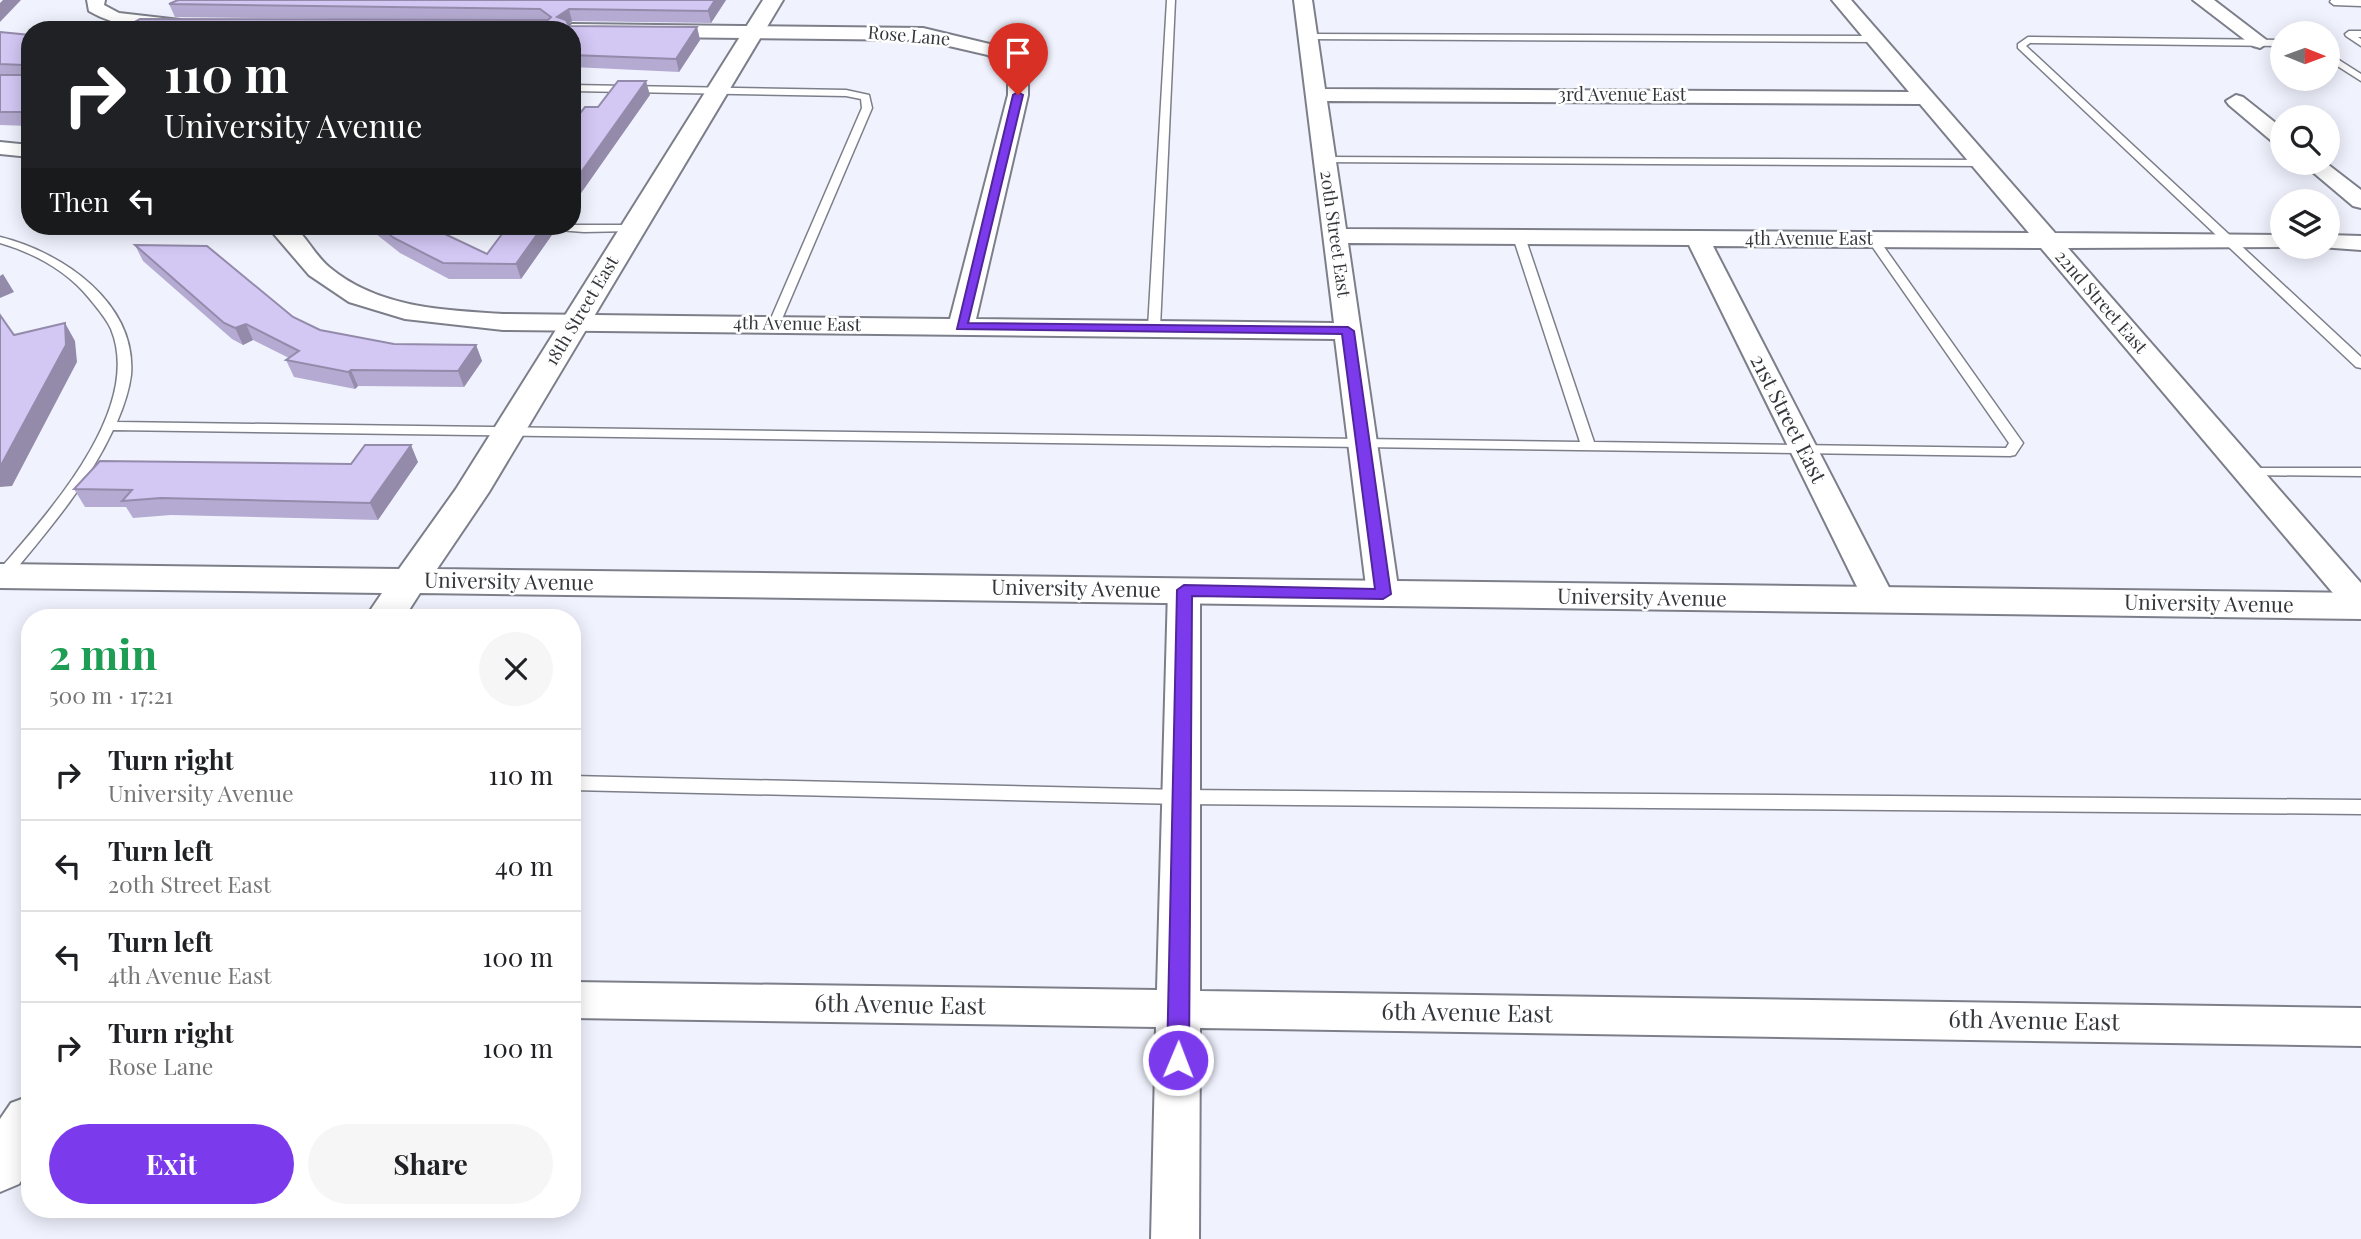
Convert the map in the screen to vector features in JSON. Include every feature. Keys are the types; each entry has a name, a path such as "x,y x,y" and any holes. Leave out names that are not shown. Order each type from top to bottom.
{"street":[{"path":"96,0 96,8 114,18 132,21"},
{"name":"18th Street East","path":"390,609 472,492 773,0"},
{"name":"20th Street East","path":"1303,0 1383,594"},
{"name":"22nd Street East","path":"1841,0 2361,605"},
{"path":"2202,0 2260,41"},
{"name":"Rose Lane","path":"581,30 923,34 995,51 1017,71 1018,95 961,326"},
{"name":"3rd Avenue East","path":"1316,95 1927,98"},
{"path":"2235,101 2270,129"},
{"path":"0,148 21,150"},
{"path":"2328,175 2361,201"},
{"name":"4th Avenue East","path":"292,235 317,269 353,295 418,315 503,322 1348,331"},
{"name":"4th Avenue East","path":"1335,236 2270,242"},
{"name":"21st Street East","path":"1697,238 1880,601"},
{"path":"2340,242 2361,243"},
{"name":"University Avenue","path":"1,576 2361,605"},
{"path":"1175,1239 1184,590"},
{"name":"6th Avenue East","path":"581,1000 2361,1027"},
{"path":"0,1166 21,1133"}],"lane":[{"path":"1154,328 1171,0"},
{"path":"2334,2 2361,3"},
{"path":"2361,34 2349,34 2361,43"},
{"path":"1308,37 1876,39"},
{"path":"2270,42 2028,40 2021,46 2361,364"},
{"path":"2340,64 2361,78"},
{"path":"581,88 846,93 866,97 867,108 775,323"},
{"path":"1325,160 1982,163"},
{"path":"581,229 632,228"},
{"path":"1519,237 1589,448"},
{"path":"108,426 2010,452 2016,443 1873,239"},
{"path":"0,240 54,261 89,289 117,327 125,377 108,426 48,522 1,576"},
{"path":"2247,472 2361,472"},
{"path":"581,783 1181,797 2361,807"}],"building":[{"path":"178,0 715,0 708,11 569,9 557,17 566,21 136,21 548,20 551,17 540,9 169,4"},
{"path":"581,26 697,27 676,59 581,55"},
{"path":"0,32 21,34 21,65 0,64"},
{"path":"0,75 21,75 21,112 0,112"},
{"path":"618,81 646,81 581,172 581,112 585,107 598,107"},
{"path":"390,235 447,235 487,254 501,235 537,235 516,264 443,263"},
{"path":"135,245 207,246 293,317 320,330 394,344 476,345 458,371 348,372 286,360 299,351 246,324 235,328 224,323"},
{"path":"0,315 14,335 65,323 66,345 0,467"},
{"path":"365,445 411,445 370,503 161,498 122,501 132,490 74,489 100,461 351,464"}],"route":[{"path":"1018,95 961,326 1348,331 1383,594 1184,590 1178,1060"}]}
